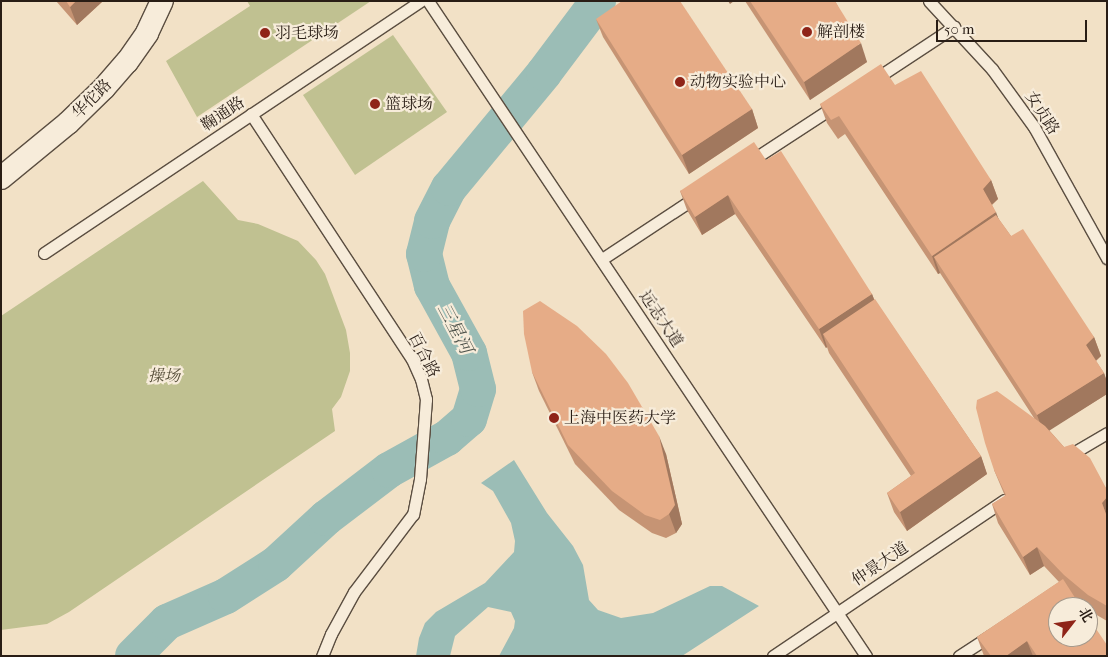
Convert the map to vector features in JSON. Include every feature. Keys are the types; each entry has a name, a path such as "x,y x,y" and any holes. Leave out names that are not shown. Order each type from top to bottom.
{"street":[{"name":"华佗路","path":"1,162 60,114 95,80 117,55 136,26 148,1"},
{"name":"华佗路","path":"1,178 68,123 104,88 127,62 147,32 162,1"}],"lane":[{"name":"鞠通路","path":"44,253 420,1"},
{"name":"远志大道","path":"428,1 866,656"},
{"name":"女贞路","path":"929,1 992,69 1034,127 1107,258"},
{"path":"864,86 954,27"},
{"path":"741,167 848,97"},
{"name":"百合路","path":"251,114 412,359 425,392 426,420 420,479 413,514 354,592 331,634 322,656"},
{"path":"602,259 708,189"},
{"path":"1064,458 1107,432"},
{"name":"仲景大道","path":"772,656 1006,499"},
{"path":"959,656 999,629"}],"green space":[{"name":"羽毛球场","path":"247,1 371,1 197,117 166,61 250,6"},
{"name":"篮球场","path":"393,35 447,112 355,175 303,95"},
{"name":"操场","path":"203,181 238,220 258,224 298,241 316,260 325,274 346,330 350,353 350,371 341,397 332,409 335,431 69,612 47,624 1,630 1,316"}],"water":[{"path":"514,460 547,513 573,546 583,565 589,600 598,610 621,618 653,613 710,586 722,586 759,606 682,656 499,656 514,628 515,621 511,612 488,607 455,636 450,656 416,656 419,638 425,623 436,612 485,583 514,552 515,541 511,523 493,491 481,483"}],"building":[{"path":"66,1 76,1 70,7"},
{"name":"动物实验中心","path":"622,1 680,1 752,109 682,155 596,19"},
{"name":"解剖楼","path":"750,1 835,1 861,43 804,82"},
{"path":"881,64 895,85 921,71 991,180 983,189 996,212 932,256 839,116 831,120 820,104"},
{"path":"754,142 766,160 781,151 872,294 819,329 728,195 695,217 680,191"},
{"path":"996,215 1011,236 1023,229 1094,337 1086,345 1104,373 1037,415 934,257"},
{"path":"875,299 981,456 900,512 887,493 915,473 823,334"},
{"path":"540,301 577,326 606,354 628,383 659,436 675,505 669,514 660,520 645,515 612,491 568,445 532,372 524,334 523,311"},
{"path":"997,391 1045,426 1064,447 1073,444 1090,458 1107,490 1107,497 1102,503 1107,517 1107,606 1098,601 1098,597 1088,595 1064,575 1037,547 1023,557 992,504 1006,495 994,470 985,443 976,408 977,400"},
{"path":"1063,579 1075,597 1048,597 1048,647 1098,647 1098,632 1107,645 1107,656 1037,656 1027,641 1006,656 991,656 977,637"}],"waterway":[{"name":"三星河","path":"133,656 167,622 226,596 276,564 326,518 389,470 447,438 469,419 478,389 469,353 432,286 424,254 432,221 449,188 544,73 598,1"}],"place":[{"name":"解剖楼","path":"807,32"},
{"name":"羽毛球场","path":"265,33"},
{"name":"动物实验中心","path":"680,82"},
{"name":"篮球场","path":"375,104"},
{"name":"上海中医药大学","path":"554,418"}]}
